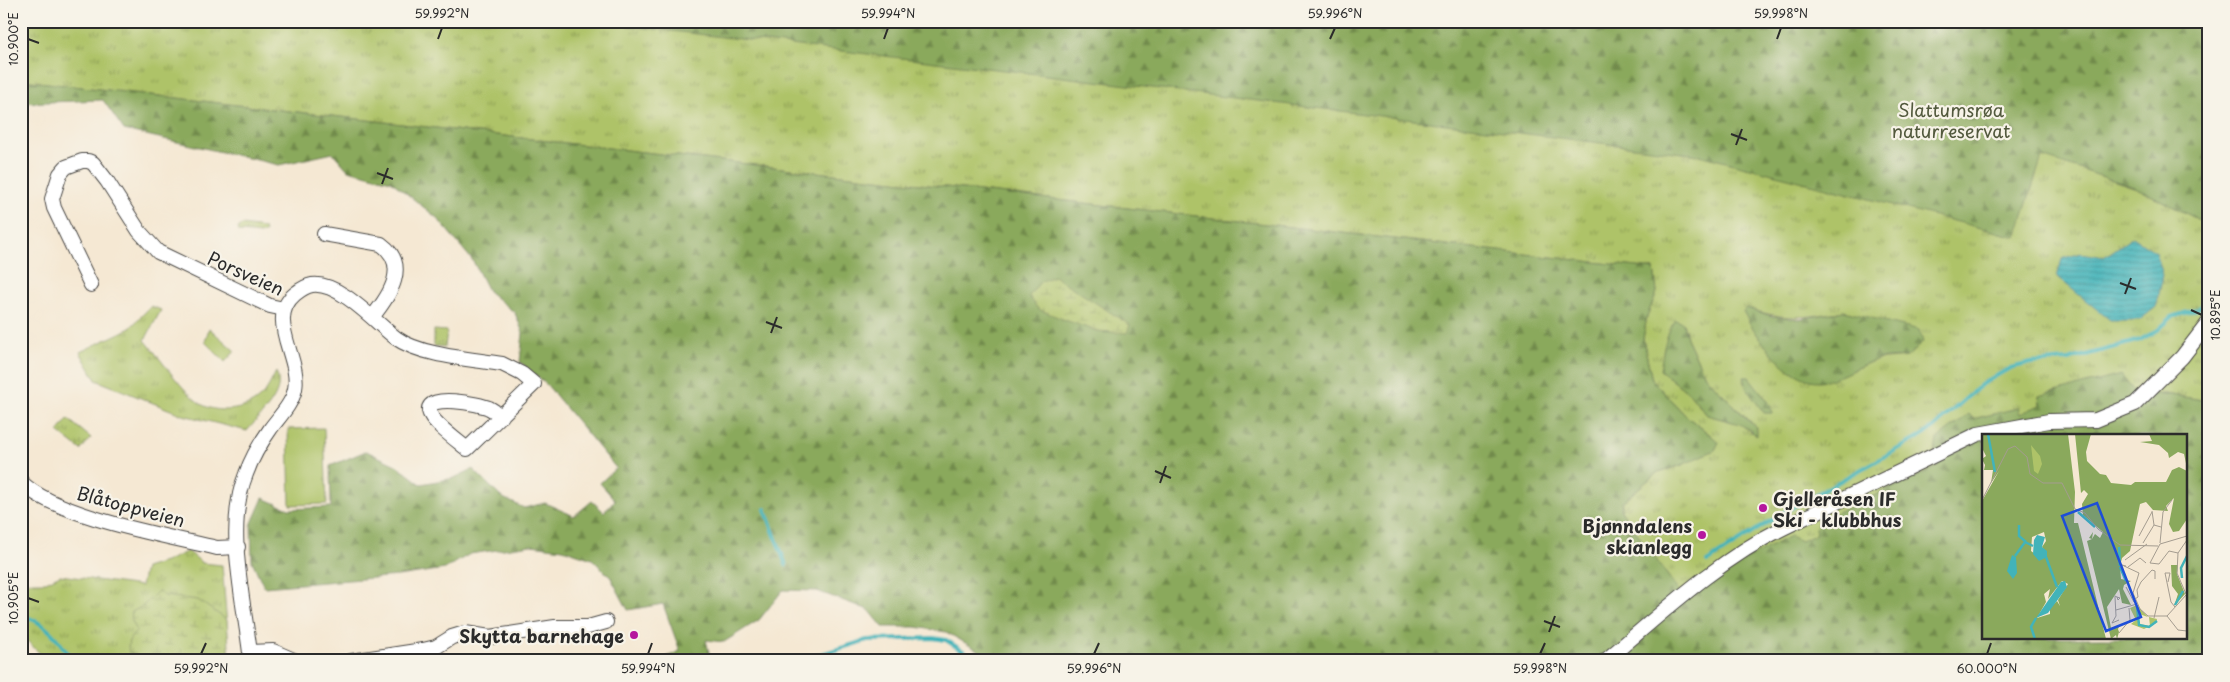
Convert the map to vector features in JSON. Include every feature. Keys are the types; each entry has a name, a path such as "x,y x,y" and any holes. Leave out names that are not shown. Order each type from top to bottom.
{"street":[{"name":"Porsveien","path":"91,285 54,208 52,199 60,174 66,167 82,161 93,163 107,180 139,231 158,252 270,306 284,309 283,324 296,371 295,391 290,403 261,444 246,474 238,505 238,547 250,656"},
{"path":"324,234 381,244 388,249 393,257 395,274 393,286 372,316"},
{"path":"284,309 289,300 300,290 312,285 319,285 338,293 372,316 396,338 420,350 502,364 522,374 534,384 502,416 467,450 434,419 429,410 430,405 434,401 444,400 489,408 502,416"},
{"path":"1605,661 1708,576 1763,538 1783,528 1978,434 2050,422 2096,420 2135,404 2182,357 2209,322"},
{"name":"Blåtoppveien","path":"21,482 50,502 79,513 217,548 238,547"},
{"path":"351,661 436,647 466,633 490,637 555,627 588,627 606,622"},
{"path":"250,656 273,651 296,661"}],"green space":[{"path":"21,21 2070,21 2062,163 2137,188 2209,225 2209,401 2165,394 2039,396 2040,405 2019,415 2018,408 1973,419 1969,414 1935,452 1938,467 1818,521 1815,535 1686,601 1621,511 1622,502 1658,472 1682,465 1712,436 1686,416 1652,380 1643,339 1647,316 1657,292 1654,269 21,80","holes":["1746,308 1784,317 1844,311 1907,357 1875,360 1841,375","1685,329 1687,338 1705,376 1757,428 1752,433 1741,424 1707,415 1691,395 1660,370"]},
{"name":"Slattumsrøa naturreservat","path":"587,21 2209,21 2209,225 2137,188 2042,157 2016,237 1699,155"},
{"path":"21,80 1654,269 1657,292 1647,316 1643,339 1652,380 1686,416 1719,442 1715,450 1682,465 1658,472 1622,502 1621,511 1686,601 1728,569 1790,536 1801,541 1815,535 1818,521 1938,467 1935,452 1937,439 1969,414 1973,419 2018,408 2020,414 2040,405 2039,396 2121,375 2137,395 2165,394 2209,401 2209,661 1004,661 983,653 946,632 916,627 883,627 869,610 817,591 783,590 759,620 724,642 706,640 711,661 658,661 680,651 663,604 628,610 611,578 592,559 563,549 531,545 470,554 445,569 398,576 264,587 252,561 251,525 263,498 289,509 331,507 330,466 366,451 396,465 421,484 454,478 473,469 501,497 524,508 545,503 574,516 592,501 604,512 615,500 600,483 616,468 547,385 520,362 523,333 515,313 488,291 473,261 437,218 391,181 348,170 333,153 279,165 124,130 103,100 21,103"},
{"path":"242,225 264,228 265,232 260,234 239,232 238,228"},
{"path":"1054,276 1130,325 1127,333 1097,331 1038,309 1029,296 1040,282"},
{"path":"151,306 161,310 145,340 194,399 201,404 223,410 246,406 262,396 276,372 278,388 275,396 247,431 183,415 96,380 80,352 130,328"},
{"path":"1746,308 1772,316 1799,319 1844,311 1919,330 1923,342 1907,357 1877,360 1833,379 1819,381 1807,379 1784,366 1764,344 1743,311"},
{"path":"1676,320 1683,323 1687,338 1705,376 1757,429 1757,435 1740,424 1707,415 1691,395 1660,370 1667,337"},
{"path":"209,328 235,351 225,362 205,342"},
{"path":"434,330 447,331 445,347 434,346"},
{"path":"1743,377 1749,377 1770,404 1772,413 1764,413 1746,388"},
{"path":"68,419 91,438 81,450 58,432"},
{"path":"324,428 327,504 290,505 288,429"},
{"path":"188,551 202,563 222,565 230,661 48,661 21,635 21,582 46,582 60,575 141,586 145,568 165,562"},
{"path":"158,591 165,596 198,600 227,620 230,661 138,661 134,655 129,653 129,640 137,631 131,619 132,612 143,606"}],"water":[{"path":"2133,237 2156,252 2163,275 2156,307 2140,320 2110,320 2057,277 2062,259 2081,253 2104,257"}],"waterway":[{"path":"1707,562 1784,512 1916,439 1933,428 1982,384 2010,368 2031,363 2068,360 2140,340 2158,330 2172,317 2197,309 2209,300"},
{"path":"765,509 786,565"},
{"path":"21,616 30,618 45,627 57,639 73,661"},
{"path":"792,661 867,640 933,638 946,640 974,658 985,661"}],"place":[{"name":"Gjelleråsen IF Ski - klubbhus","path":"1763,508"},
{"name":"Bjønndalens skianlegg","path":"1702,535"},
{"name":"Skytta barnehage","path":"634,635"}]}
